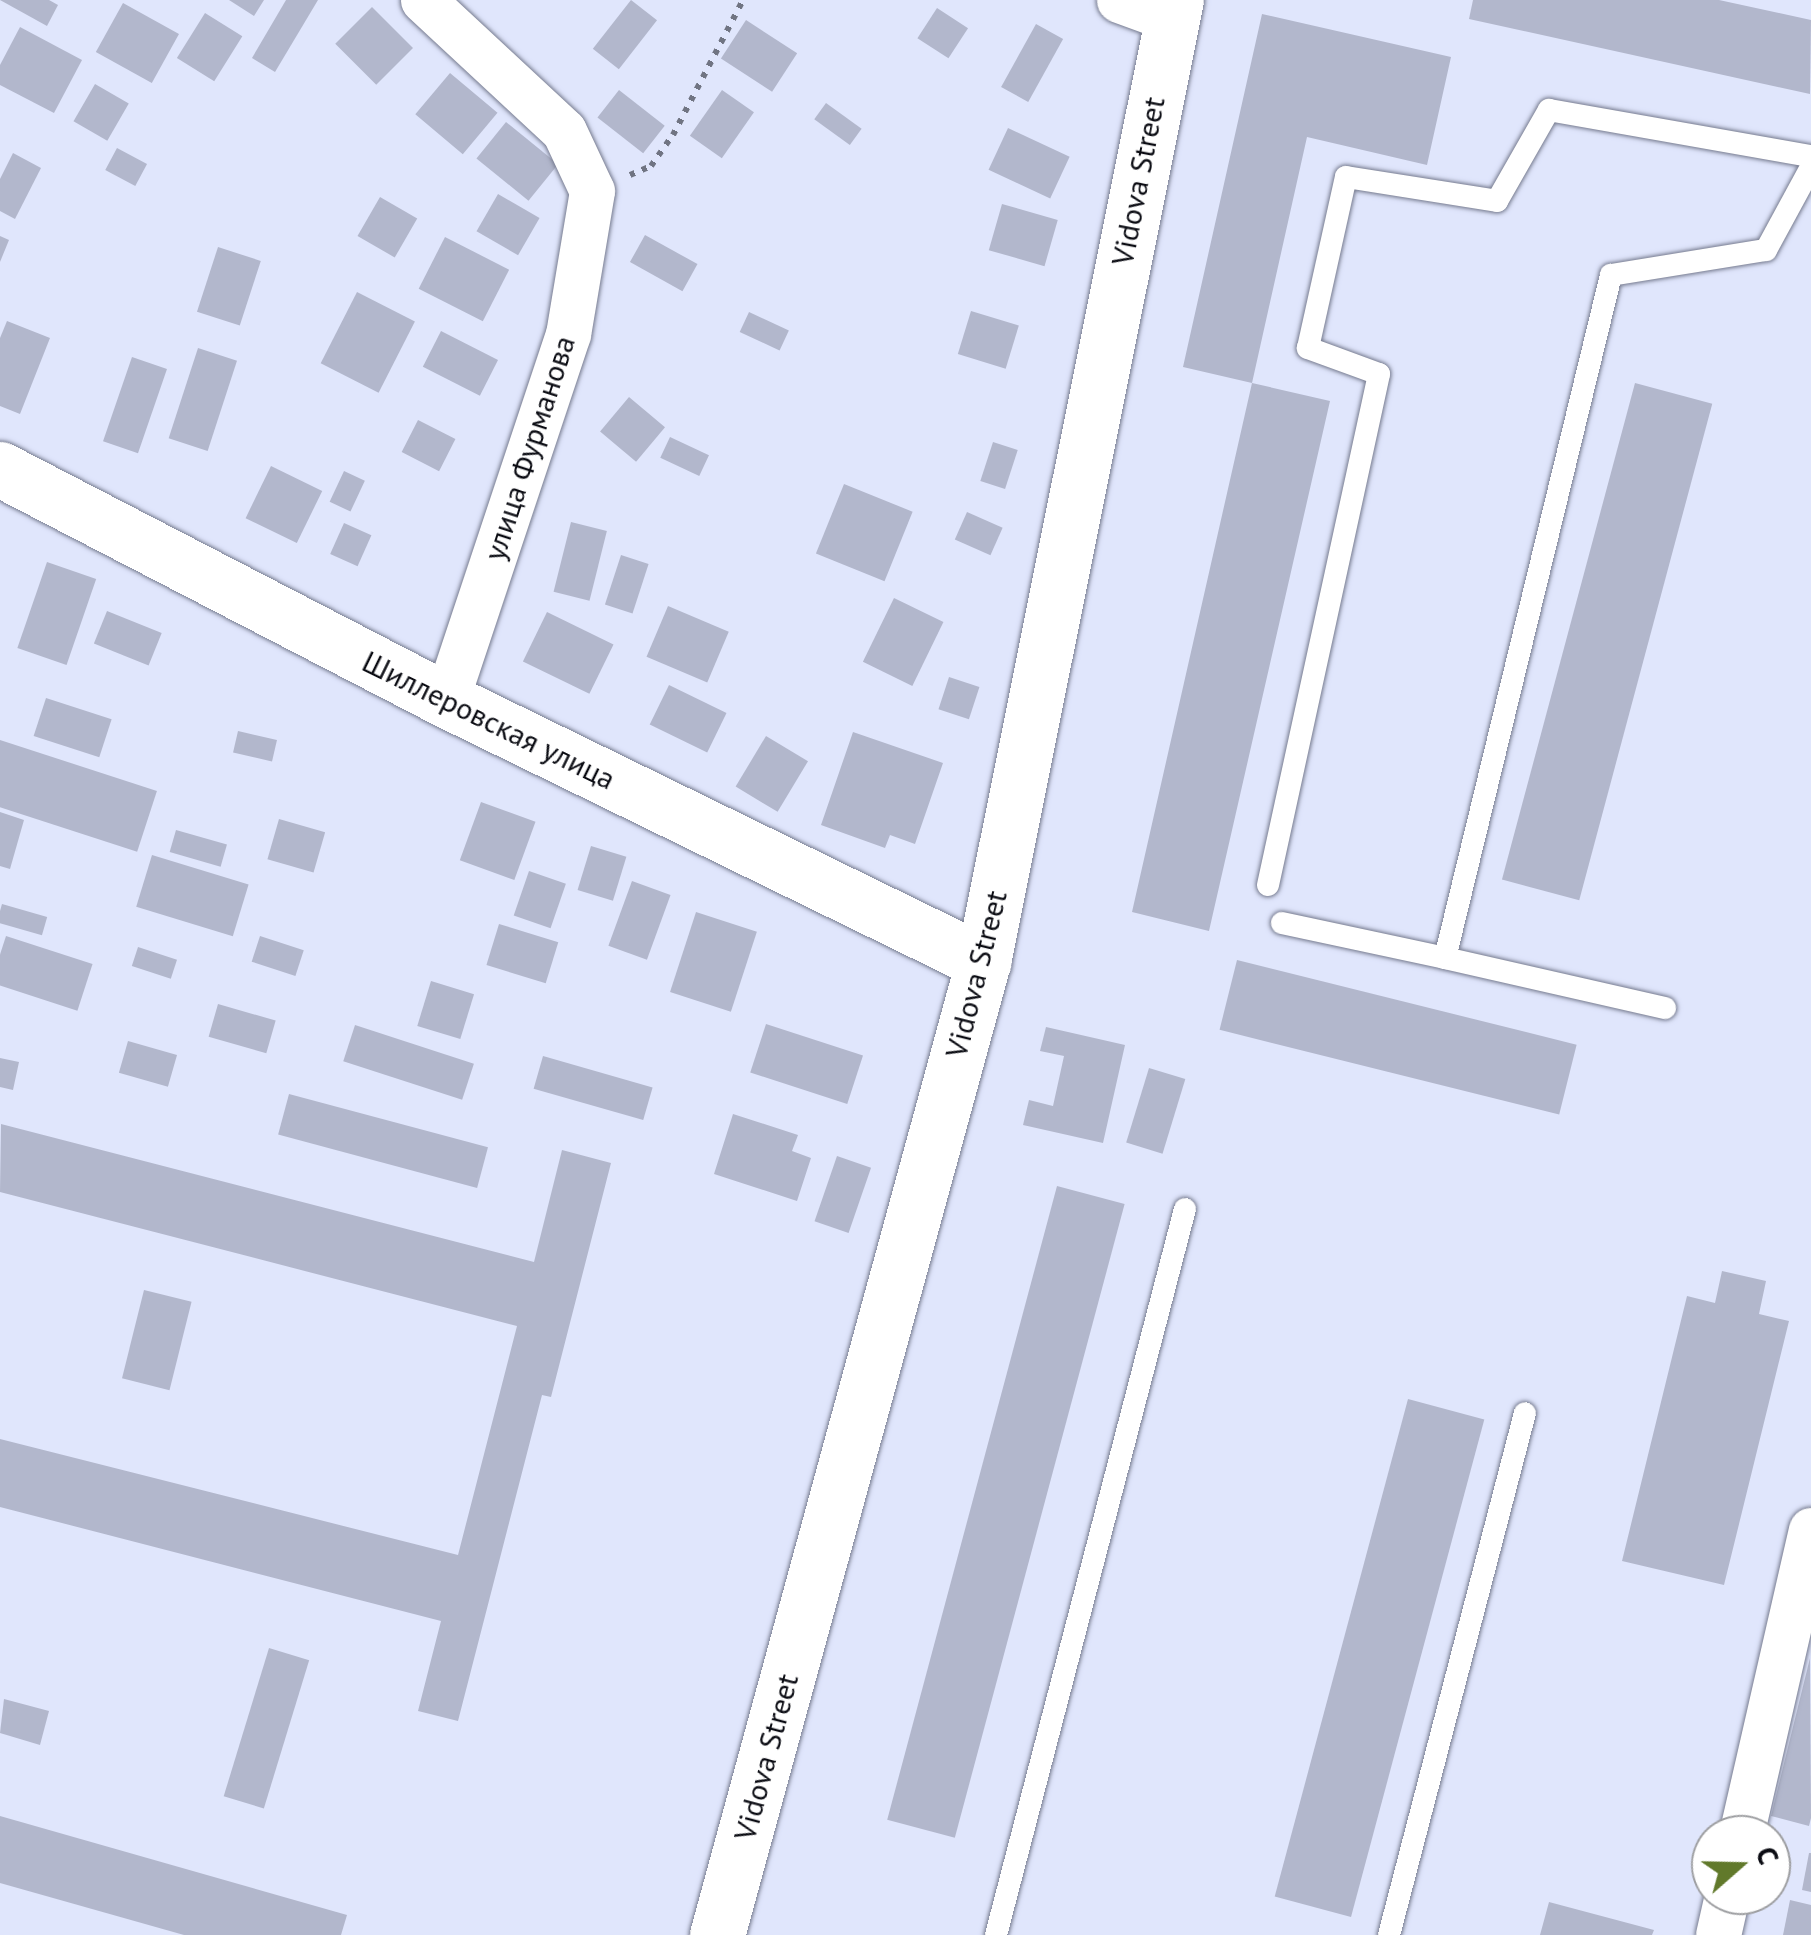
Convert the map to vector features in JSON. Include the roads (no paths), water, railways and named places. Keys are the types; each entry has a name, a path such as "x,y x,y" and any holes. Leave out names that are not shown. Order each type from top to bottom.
{"street":[{"name":"улица Фурманова","path":"424,0 564,131 592,191 568,334 446,700"},
{"path":"1119,0 1174,10"},
{"name":"Vidova Street","path":"717,1935 983,962 1174,10"},
{"name":"Шиллеровская улица","path":"0,469 446,700 983,962"},
{"path":"1746,1815 1811,1530"}],"lane":[{"path":"1268,885 1379,374 1308,348 1346,177 1497,201 1550,110 1811,156"},
{"path":"1445,958 1611,275 1766,250 1811,167"},
{"path":"1282,923 1665,1008"},
{"path":"996,1935 1185,1209"},
{"path":"1389,1935 1526,1413"}]}
